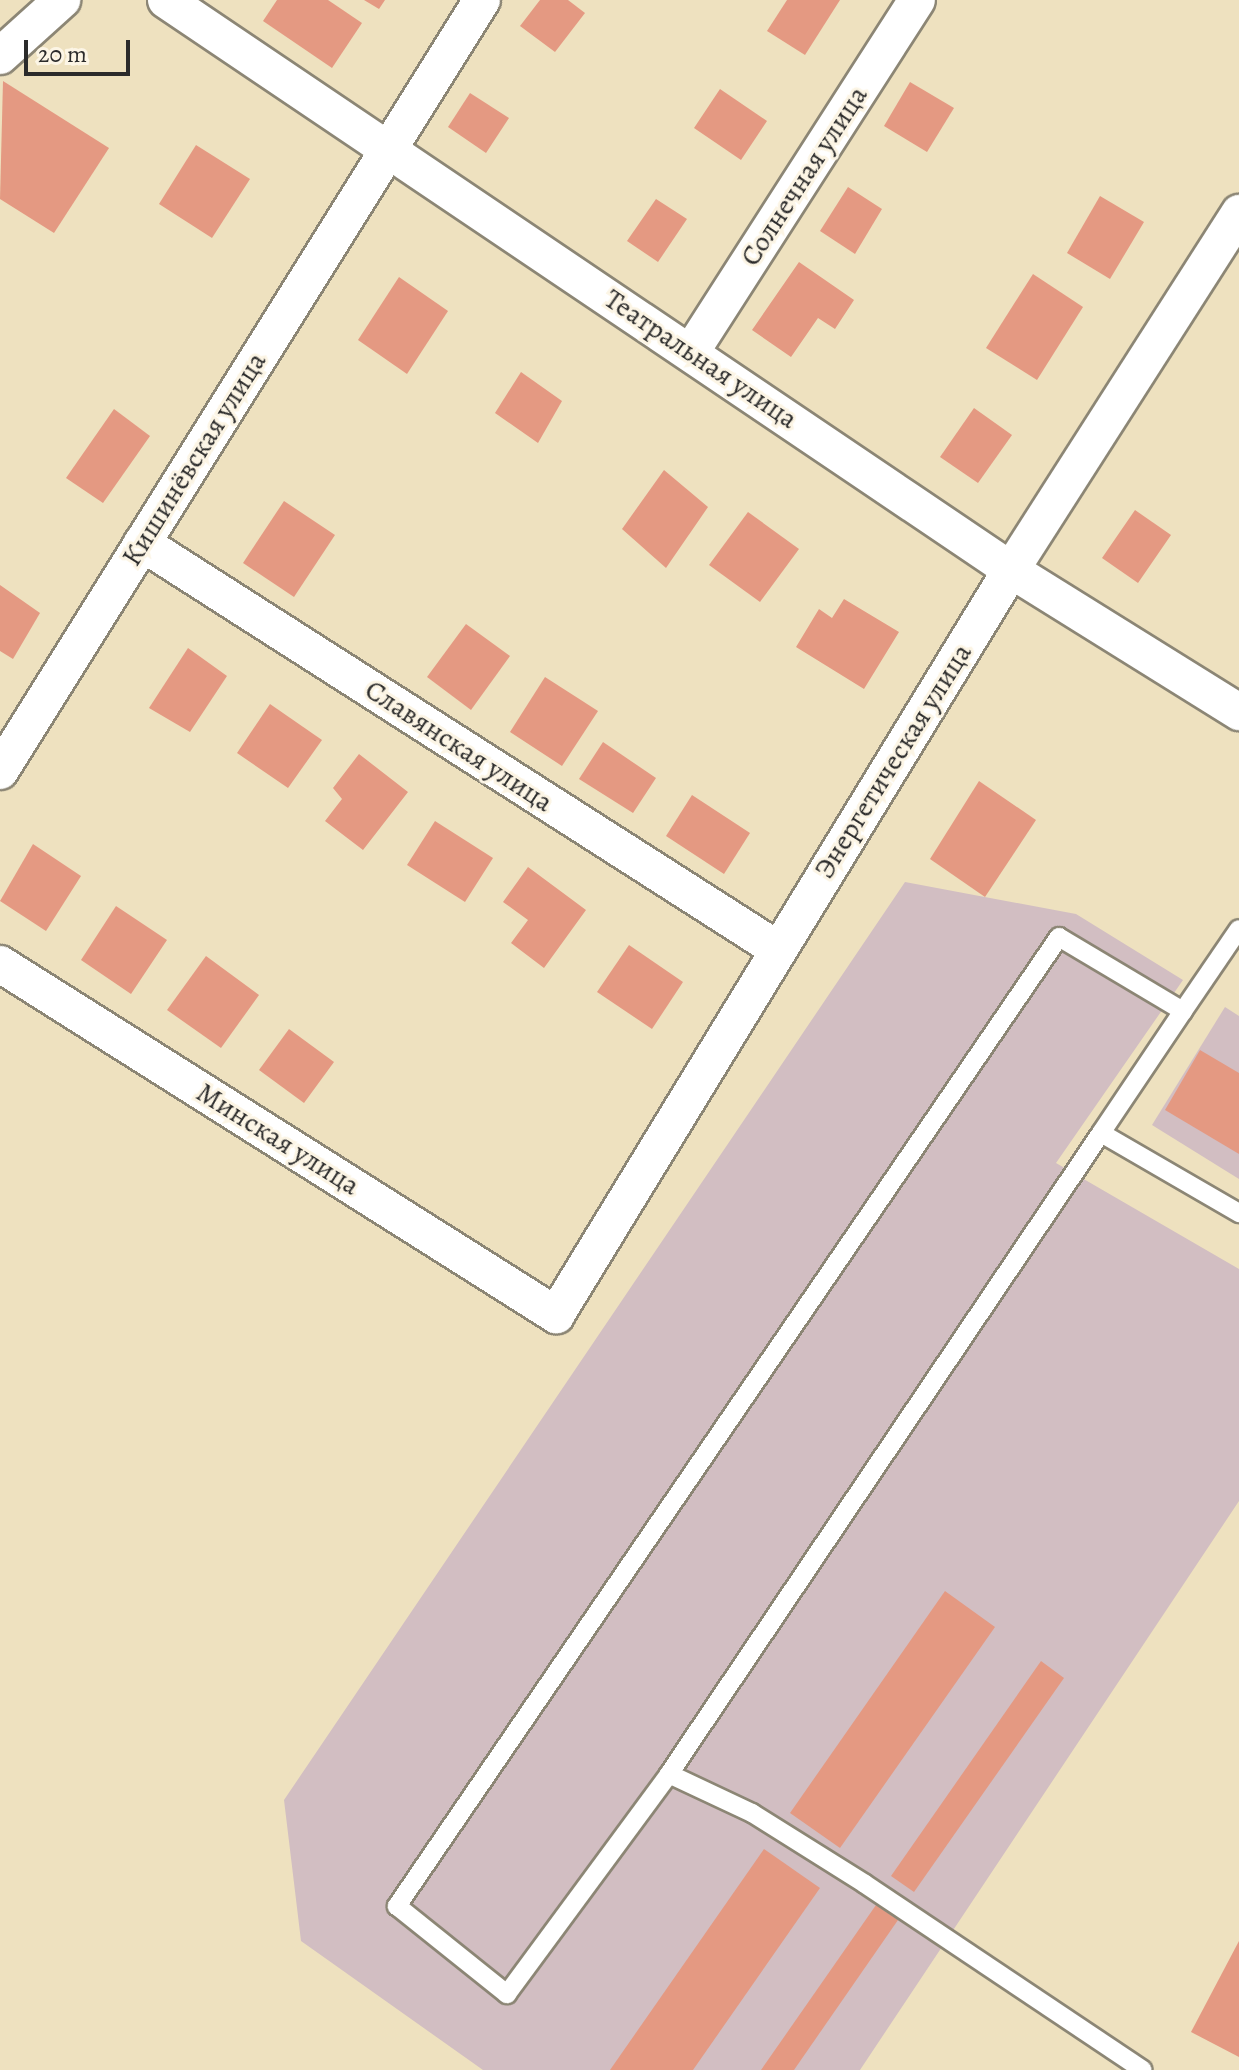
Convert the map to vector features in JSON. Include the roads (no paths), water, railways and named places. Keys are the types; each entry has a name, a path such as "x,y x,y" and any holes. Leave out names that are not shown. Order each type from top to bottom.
{"street":[{"path":"0,56 62,0"},
{"name":"Театральная улица","path":"166,0 388,146 1011,570 1239,712"},
{"name":"Кишинёвская улица","path":"0,771 482,0"},
{"name":"Солнечная улица","path":"691,352 917,0"},
{"name":"Энергетическая улица","path":"556,1315 1011,570 1239,213"},
{"name":"Славянская улица","path":"142,543 777,949"},
{"name":"Минская улица","path":"0,964 556,1315"}],"lane":[{"path":"1183,1011 1059,937 397,1906 507,1994 669,1774 1239,929"},
{"path":"1101,1133 1239,1213"},
{"path":"669,1774 777,1829 1143,2070"}]}
